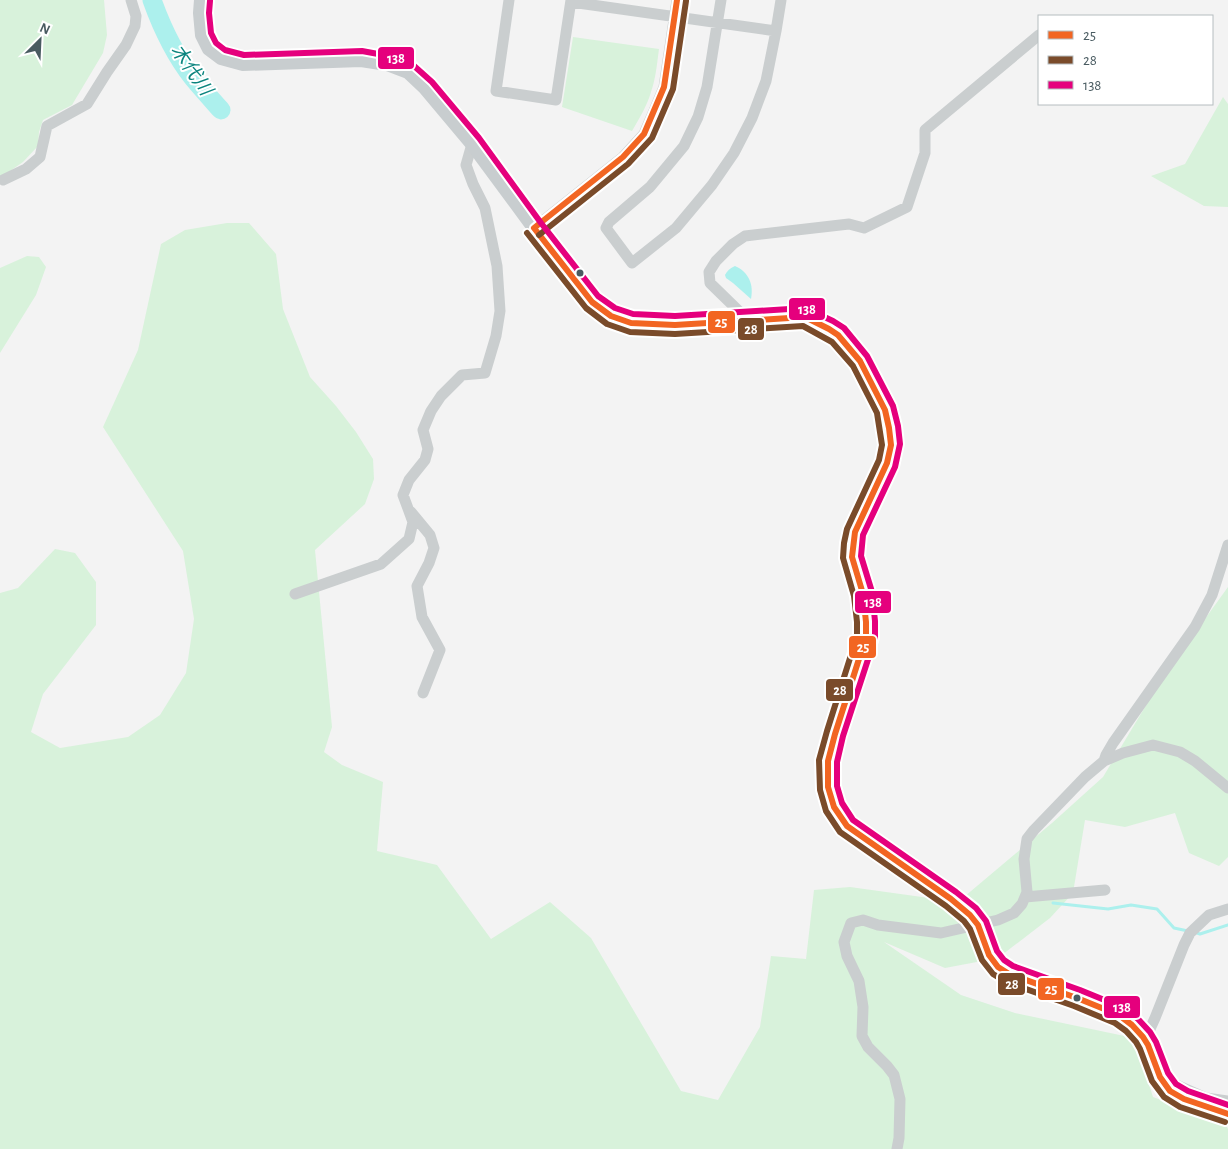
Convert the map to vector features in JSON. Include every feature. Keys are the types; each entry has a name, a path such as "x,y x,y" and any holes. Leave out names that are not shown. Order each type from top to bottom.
{"main road":[{"path":"201,0 202,35 209,49 221,58 243,64 361,60 387,64 408,72 420,83 472,144 592,302 611,316 632,324 675,325 805,317 838,335 860,361 885,410 891,445 887,463 855,532 852,544 852,557 863,594 866,637 828,761 828,787 834,807 847,826 951,899 970,915 978,925 989,955 998,967 1008,974 1119,1015 1143,1037 1160,1077 1170,1091 1184,1099 1228,1114"}],"street":[{"path":"4,180 26,169 40,157 47,126 87,104 126,45 136,26 136,16 131,0"},
{"path":"509,0 496,91 556,100 571,1 631,5 674,16 776,31"},
{"path":"534,228 623,157 644,134 664,86 676,0"},
{"path":"720,0 707,87 698,117 684,146 650,188 609,222 606,228 632,263 676,228 712,185 734,153 752,118 766,81 781,0"},
{"path":"749,321 710,283 709,272 727,249 745,236 849,224 864,228 907,207 925,153 924,130 1038,36"},
{"path":"295,594 381,564 409,539 413,522 403,495 409,480 425,460 428,450 423,430 431,411 441,396 462,375 485,373 496,336 500,311 497,266 485,208 466,165 472,144"},
{"path":"408,509 430,535 434,548 429,563 417,586 422,617 440,650 423,693"},
{"path":"1104,761 1112,743 1194,627 1212,594 1228,545"},
{"path":"897,1149 900,1138 900,1099 894,1075 888,1066 868,1048 862,1036 863,1007 859,981 847,956 844,942 851,923 863,920 878,925 941,933 998,920 1014,912 1022,904 1027,892 1024,858 1027,840 1034,830 1085,777 1104,761 1123,753 1153,745 1180,752 1195,760 1228,788"},
{"path":"1025,896 1105,890"},
{"path":"1143,1037 1150,1029 1155,1018 1190,933 1209,914 1228,909"},
{"path":"1164,1083 1172,1083 1206,1098 1228,1101"}],"green space":[{"path":"0,0 104,0 107,35 103,53 72,105 43,120 39,132 38,146 23,162 0,178"},
{"path":"573,37 659,49 653,87 643,112 632,131 562,107"},
{"path":"1223,97 1228,104 1228,207 1204,206 1151,176 1185,164"},
{"path":"227,223 249,223 276,254 283,309 310,377 356,432 373,459 374,479 365,504 315,550 332,727 324,752 342,765 383,782 377,851 437,865 491,939 550,902 591,938 681,1091 718,1100 760,1027 771,956 806,959 814,890 850,887 958,902 1052,823 1103,777 1163,677 1228,587 1228,857 1219,866 1189,853 1175,813 1125,827 1085,820 1073,893 1050,918 998,958 945,968 884,942 961,995 1015,1013 1134,1038 1153,1097 1225,1124 1228,1129 1228,1149 0,1149 0,593 18,588 55,549 75,553 96,582 96,625 43,694 31,732 60,748 128,737 160,715 186,673 194,619 183,551 103,427 138,350 161,244 185,230"},
{"path":"27,256 39,257 46,267 36,295 0,353 0,268"}],"water":[{"path":"735,266 747,275 752,289 751,299 726,278 727,272"}],"waterway":[{"name":"木代川","path":"152,0 180,60 221,110"},
{"path":"1053,903 1108,909 1131,905 1157,909 1174,928 1188,931"},
{"path":"1194,932 1200,934 1228,925"}],"transit line":[{"name":"25","path":"534,228 623,157 644,134 664,87 677,0"},
{"name":"138","path":"210,1 211,33 216,43 225,50 244,55 362,51 389,56 413,65 432,82 479,138 541,223 598,296 615,308 633,314 675,316 805,308 844,328 867,356 893,406 900,444 895,467 863,535 861,556 872,592 875,638 843,736 837,762 837,786 842,803 853,820 976,908 986,921 997,951 1004,960 1013,966 1124,1008 1150,1032 1168,1073 1176,1084 1188,1091 1228,1105"},
{"name":"28","path":"539,235 628,164 652,138 673,89 686,1"},
{"name":"25","path":"534,228 592,302 611,316 631,323 675,325 805,317 838,335 860,361 885,410 891,445 887,463 855,532 852,557 863,594 866,637 828,761 828,787 834,807 847,826 951,899 970,915 978,925 989,955 998,967 1009,974 1119,1015 1143,1037 1160,1077 1170,1091 1184,1099 1228,1114"},
{"name":"28","path":"527,233 586,308 607,324 630,332 675,334 803,326 832,342 853,366 877,413 882,445 879,460 847,529 844,543 843,558 854,596 857,636 819,760 820,790 826,811 840,832 946,906 964,921 970,929 982,960 993,974 1006,982 1115,1023 1136,1042 1152,1081 1164,1097 1180,1107 1225,1122"}]}
